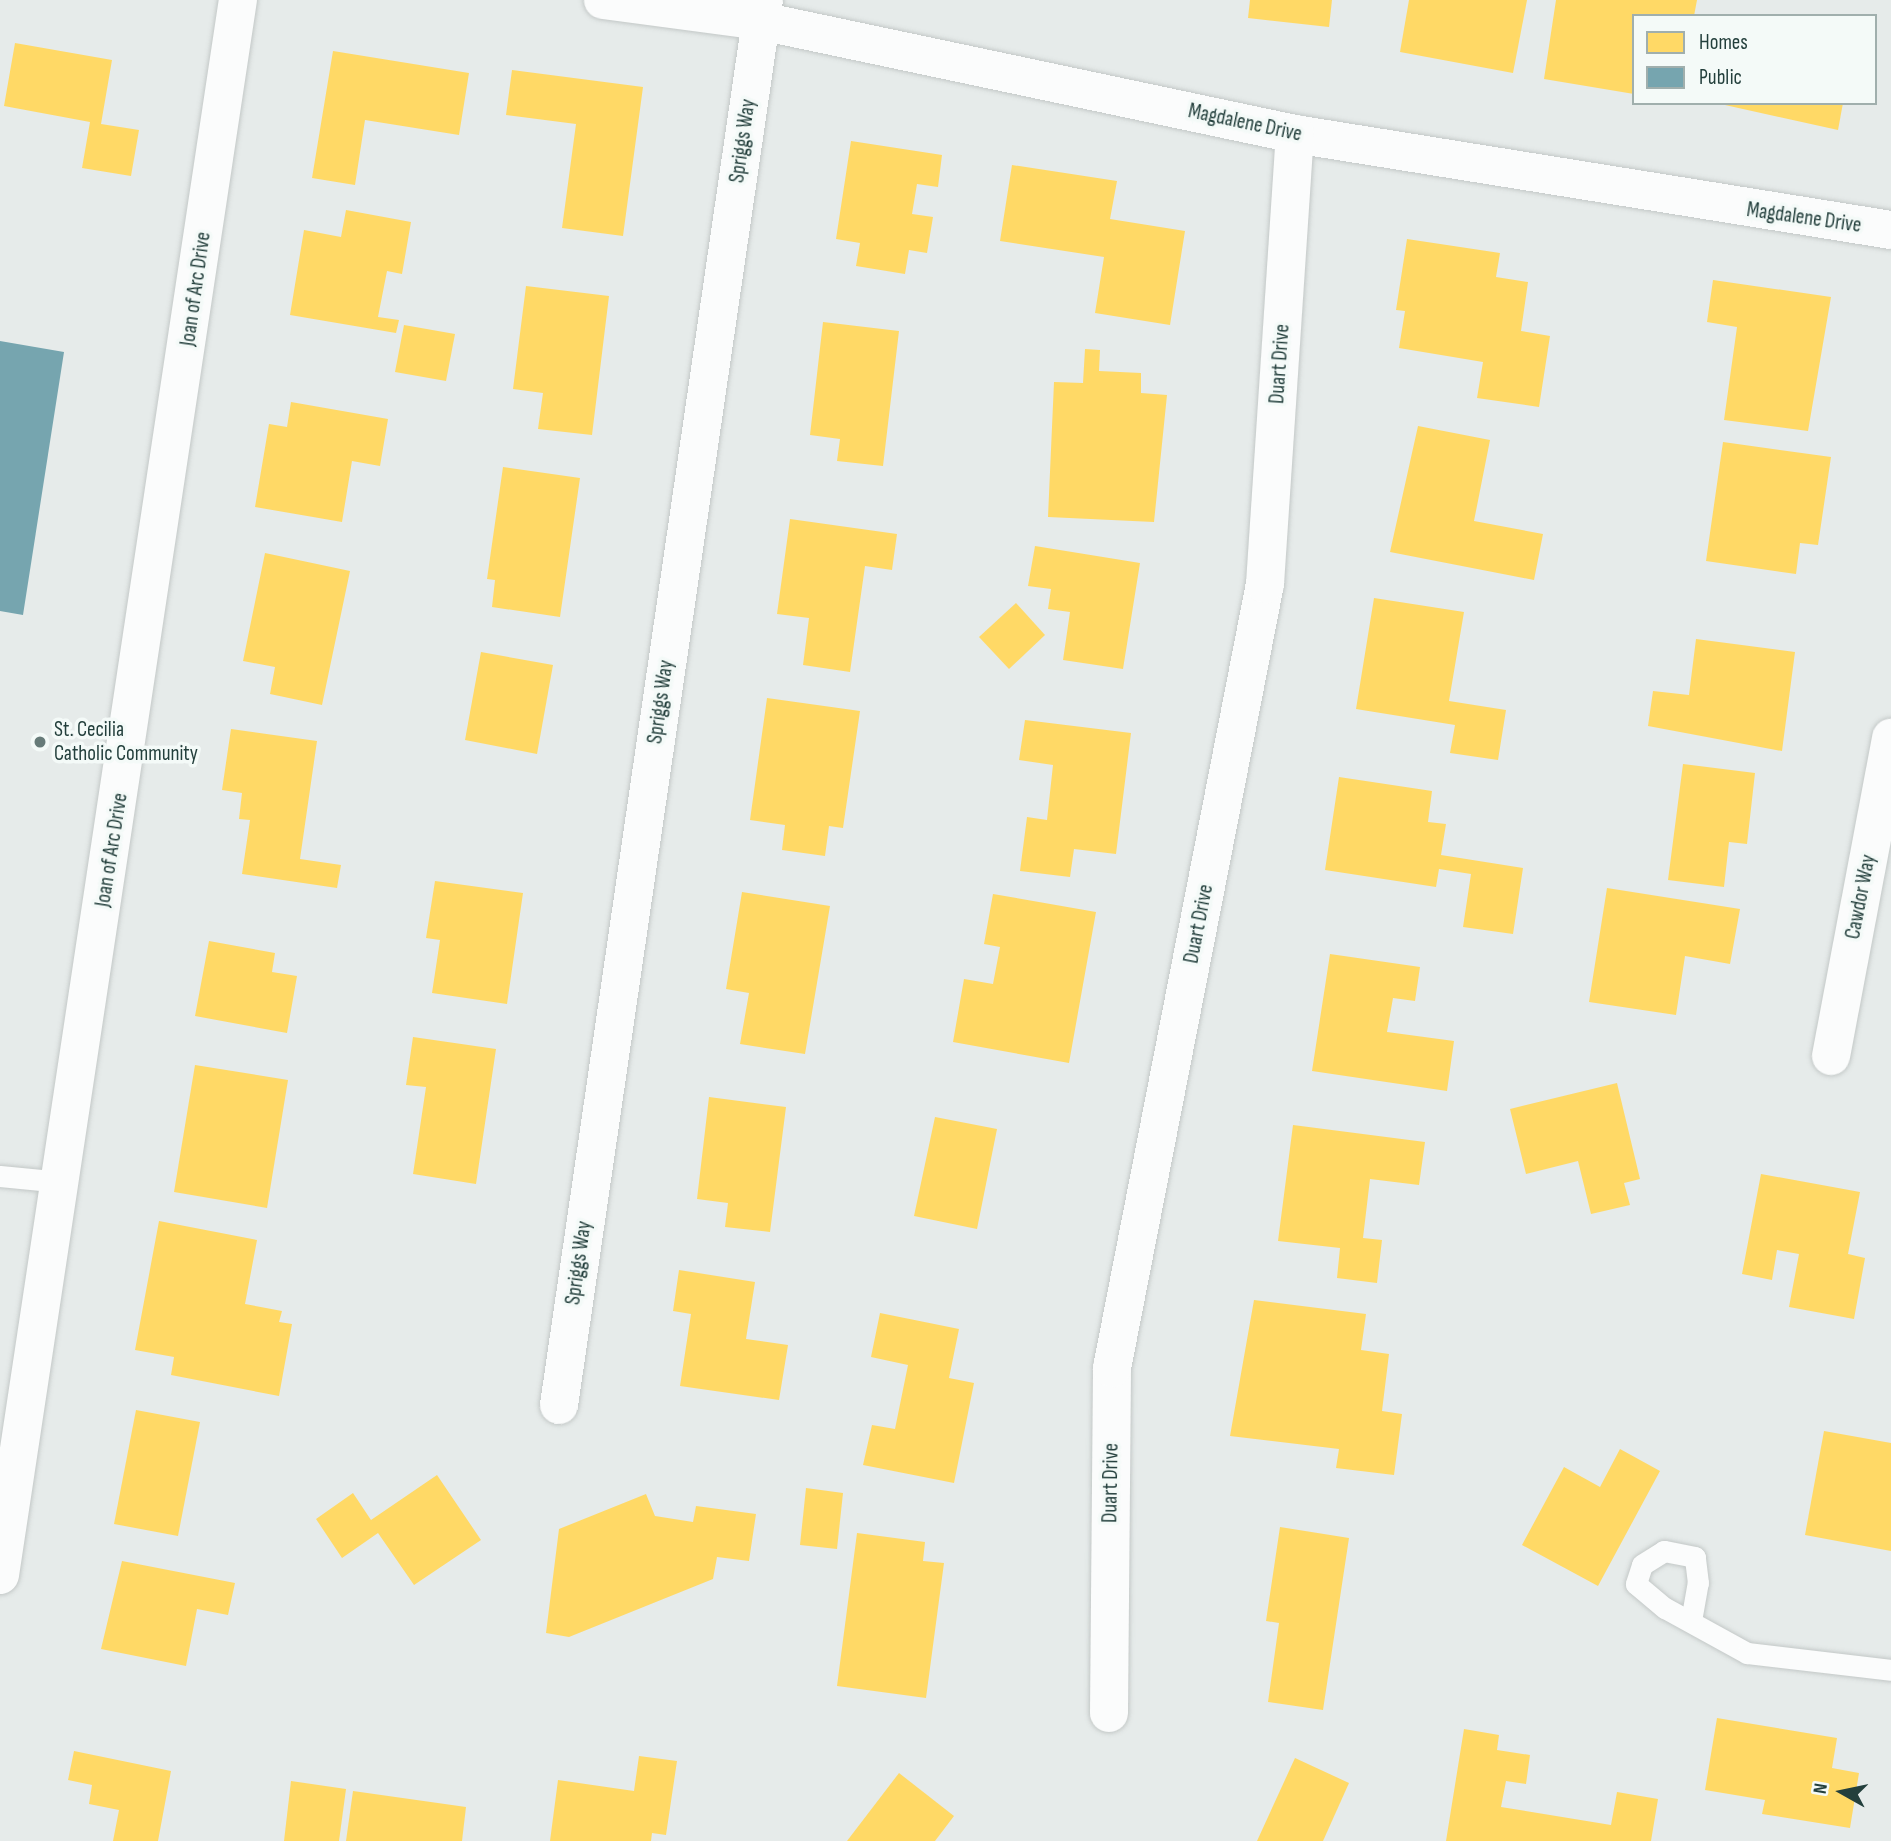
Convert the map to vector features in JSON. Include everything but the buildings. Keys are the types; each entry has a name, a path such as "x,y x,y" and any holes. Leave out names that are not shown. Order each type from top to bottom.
{"street":[{"name":"Joan of Arc Drive","path":"0,1575 5,1512 62,1182 238,0"},
{"name":"Magdalene Drive","path":"603,0 763,10 1295,134 1891,230"},
{"name":"Spriggs Way","path":"559,1405 763,10"},
{"name":"Duart Drive","path":"1110,1713 1112,1368 1265,584 1295,134"},
{"name":"Cawdor Way","path":"1830,1056 1891,738"}],"lane":[{"path":"0,1176 62,1182"},
{"path":"1691,1621 1747,1653 1891,1671"}],"place":[{"name":"St. Cecilia Catholic Community","path":"40,742"}]}
